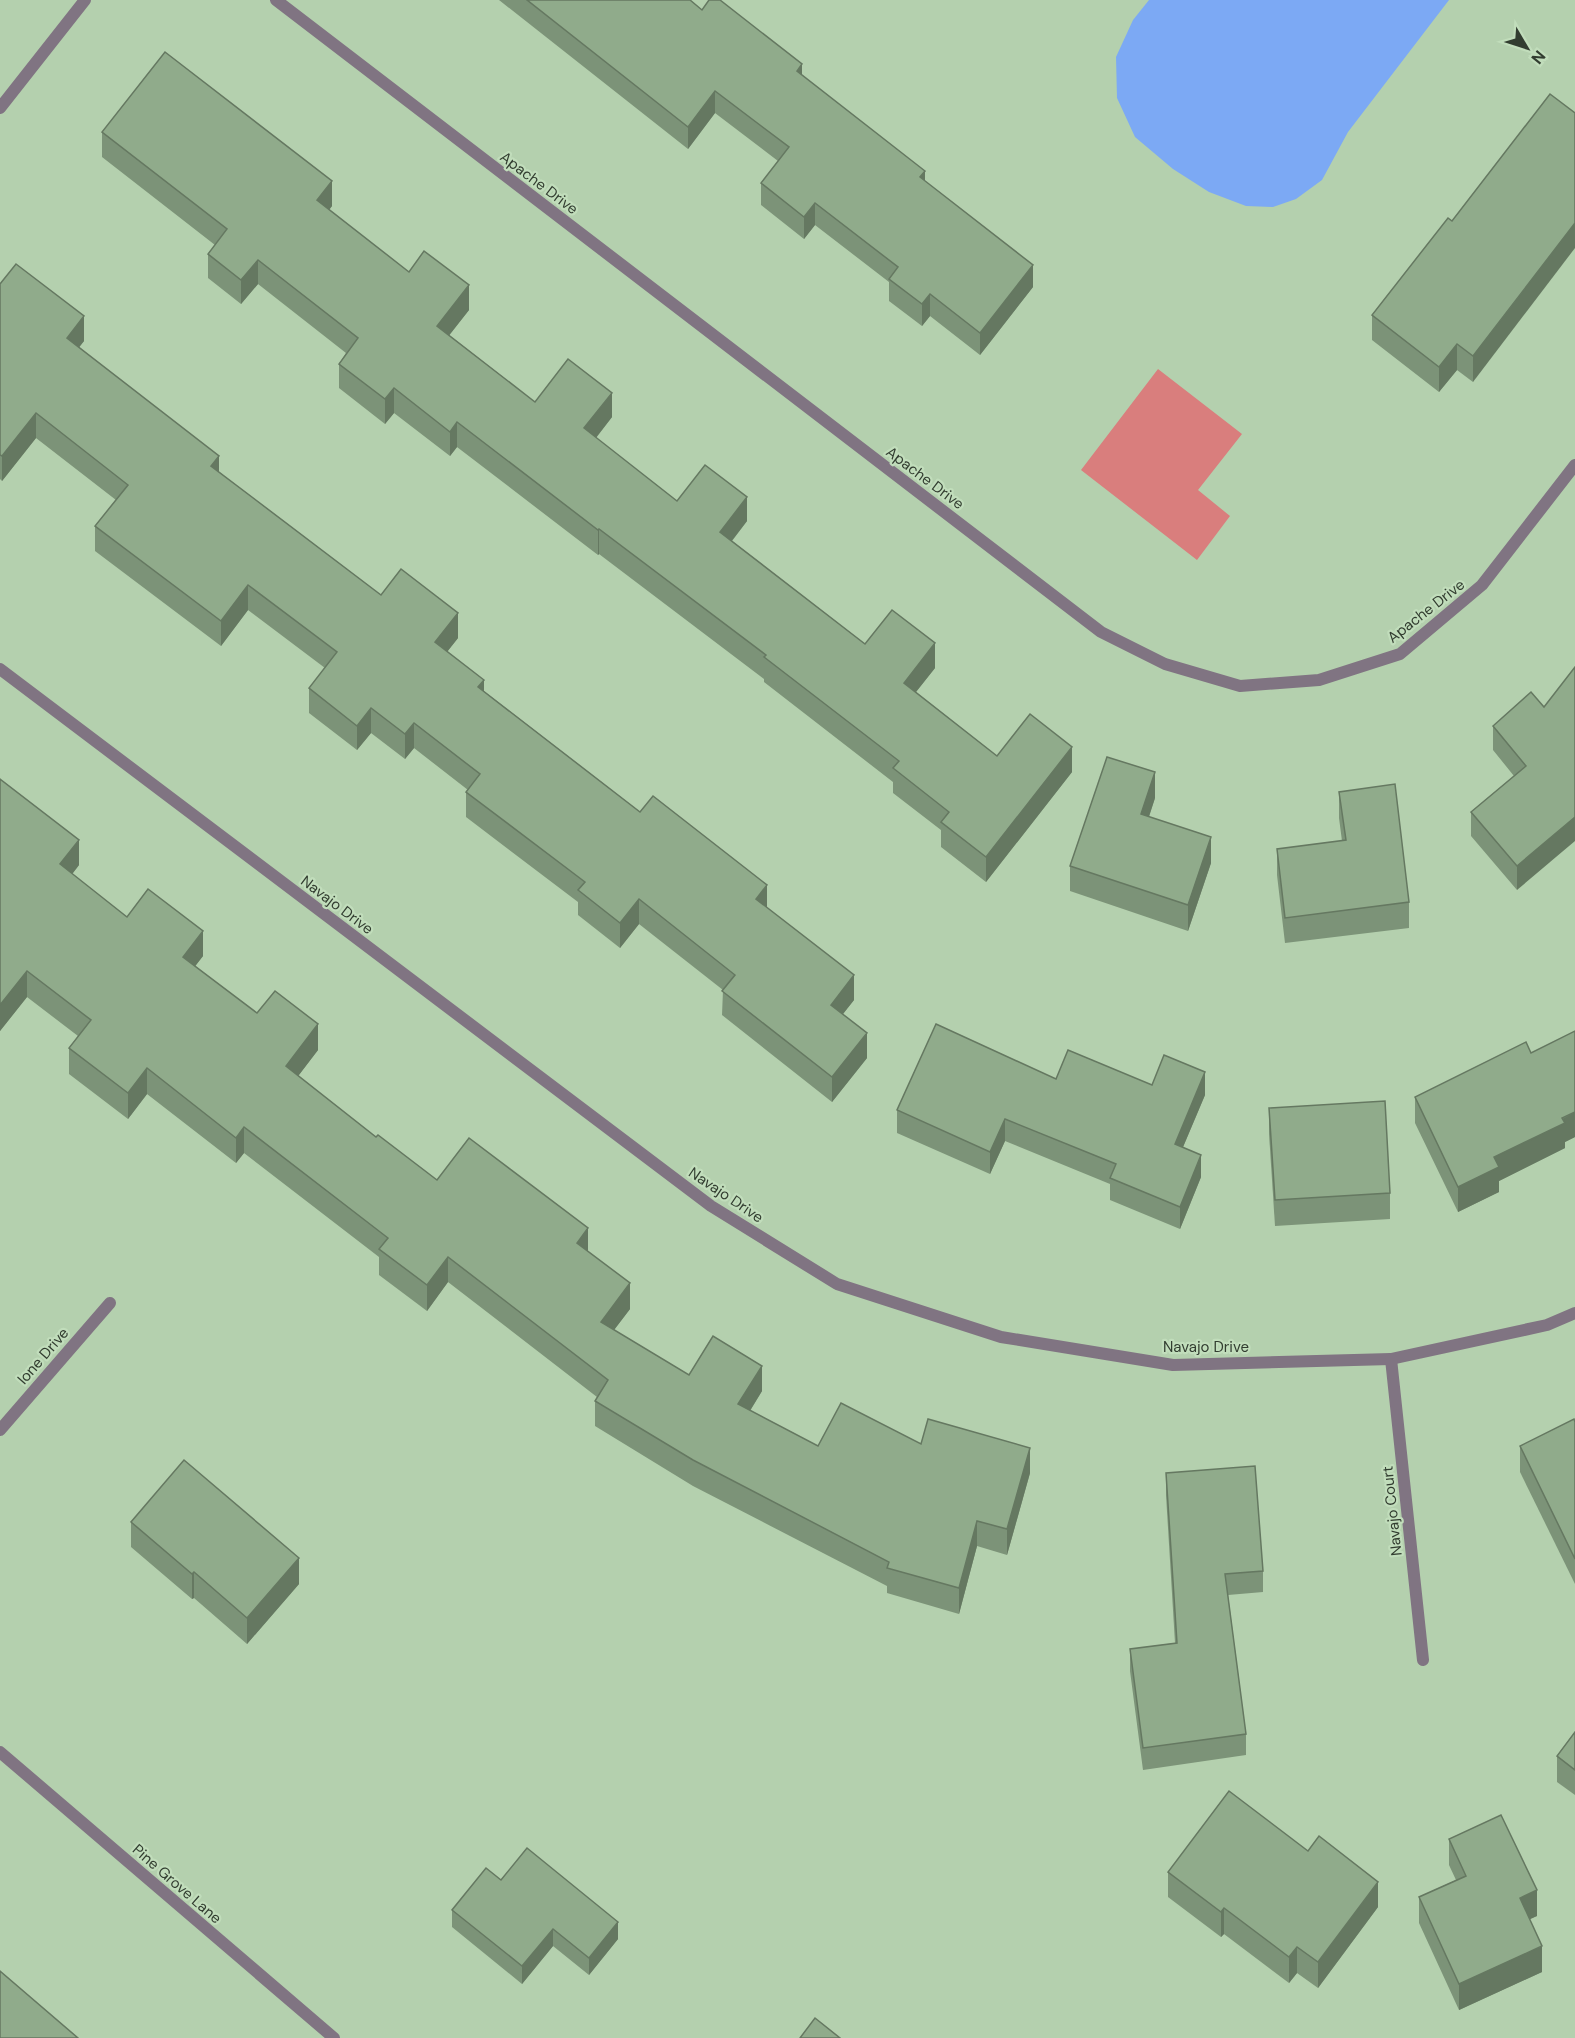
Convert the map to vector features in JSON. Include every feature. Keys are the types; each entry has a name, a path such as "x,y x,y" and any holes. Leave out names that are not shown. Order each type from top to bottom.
{"street":[{"path":"0,108 85,0"},
{"name":"Apache Drive","path":"276,0 1101,632 1165,664 1240,686 1319,680 1400,654 1482,585 1575,465"},
{"name":"Navajo Drive","path":"0,669 711,1206 837,1284 1001,1337 1173,1365 1391,1359 1547,1324 1575,1313"},
{"name":"Ione Drive","path":"0,1430 110,1303"},
{"name":"Navajo Court","path":"1391,1359 1423,1660"},
{"name":"Pine Grove Lane","path":"0,1752 334,2038"}],"shaded area":[{"path":"1158,369 1242,434 1198,490 1230,516 1197,560 1081,470"}],"water":[{"path":"1149,0 1449,0 1348,132 1322,180 1296,199 1273,207 1246,206 1209,192 1173,169 1135,137 1117,98 1116,57 1133,20"}],"building":[{"path":"527,0 690,0 702,10 709,0 720,0 802,64 797,71 925,171 920,177 1033,265 980,333 930,294 922,304 889,279 898,267 815,203 804,217 761,183 789,147 715,91 688,127"},
{"path":"165,52 332,181 317,200 409,272 424,251 469,285 437,326 535,402 568,359 612,393 584,428 677,501 705,465 747,497 720,532 865,644 892,610 935,643 904,683 997,756 1030,714 1072,747 986,857 941,822 949,812 893,768 899,761 764,657 766,655 457,422 450,432 394,388 385,399 339,364 358,338 258,260 241,280 208,254 227,229 102,132"},
{"path":"1550,94 1575,113 1575,223 1473,356 1457,344 1439,367 1372,315 1448,218 1452,221"},
{"path":"16,264 84,316 67,338 219,456 211,466 381,595 401,569 458,613 435,642 484,680 478,687 640,812 653,796 767,885 756,899 854,975 831,1005 867,1033 832,1077 722,991 735,975 639,899 620,923 578,890 585,882 466,792 480,774 414,723 405,734 371,708 357,726 309,688 337,652 248,585 221,621 95,526 128,485 36,413 2,456 0,455 0,284"},
{"path":"1575,667 1575,817 1517,866 1471,812 1526,766 1493,726 1531,692 1544,707"},
{"path":"1107,757 1155,772 1141,814 1211,837 1188,905 1070,866"},
{"path":"0,779 79,840 60,864 127,917 148,889 203,931 183,957 257,1013 275,991 318,1024 286,1066 376,1137 378,1135 437,1180 469,1138 588,1228 577,1243 630,1283 601,1322 689,1375 713,1336 762,1366 738,1404 818,1446 841,1403 921,1444 928,1419 1030,1448 1007,1529 977,1521 959,1588 887,1568 889,1562 693,1460 595,1401 608,1380 448,1257 427,1285 379,1249 388,1238 244,1127 236,1138 147,1068 128,1093 69,1048 91,1020 27,971 0,1005"},
{"path":"1395,784 1409,902 1285,918 1277,849 1346,840 1339,792"},
{"path":"936,1024 1056,1079 1068,1050 1152,1085 1164,1055 1205,1072 1175,1144 1201,1155 1180,1207 1110,1178 1116,1164 1005,1119 990,1152 897,1110"},
{"path":"1575,1031 1575,1112 1562,1118 1565,1123 1494,1157 1499,1167 1458,1187 1415,1097 1526,1042 1531,1053"},
{"path":"1385,1101 1390,1193 1275,1200 1269,1108"},
{"path":"1574,1419 1575,1422 1575,1559 1520,1446"},
{"path":"184,1460 299,1558 247,1618 131,1522"},
{"path":"1255,1466 1263,1571 1225,1574 1246,1734 1143,1748 1130,1649 1177,1643 1166,1473"},
{"path":"1575,1732 1575,1770 1557,1756"},
{"path":"1229,1791 1308,1851 1319,1836 1378,1882 1318,1962 1297,1947 1289,1957 1224,1908 1221,1912 1168,1872"},
{"path":"1501,1815 1537,1890 1520,1898 1542,1946 1459,1984 1419,1897 1466,1876 1449,1839"},
{"path":"527,1848 618,1922 589,1958 553,1929 522,1966 452,1910 486,1868 501,1880"},
{"path":"0,1971 78,2038 0,2038"},
{"path":"815,2018 840,2038 800,2038"}]}
